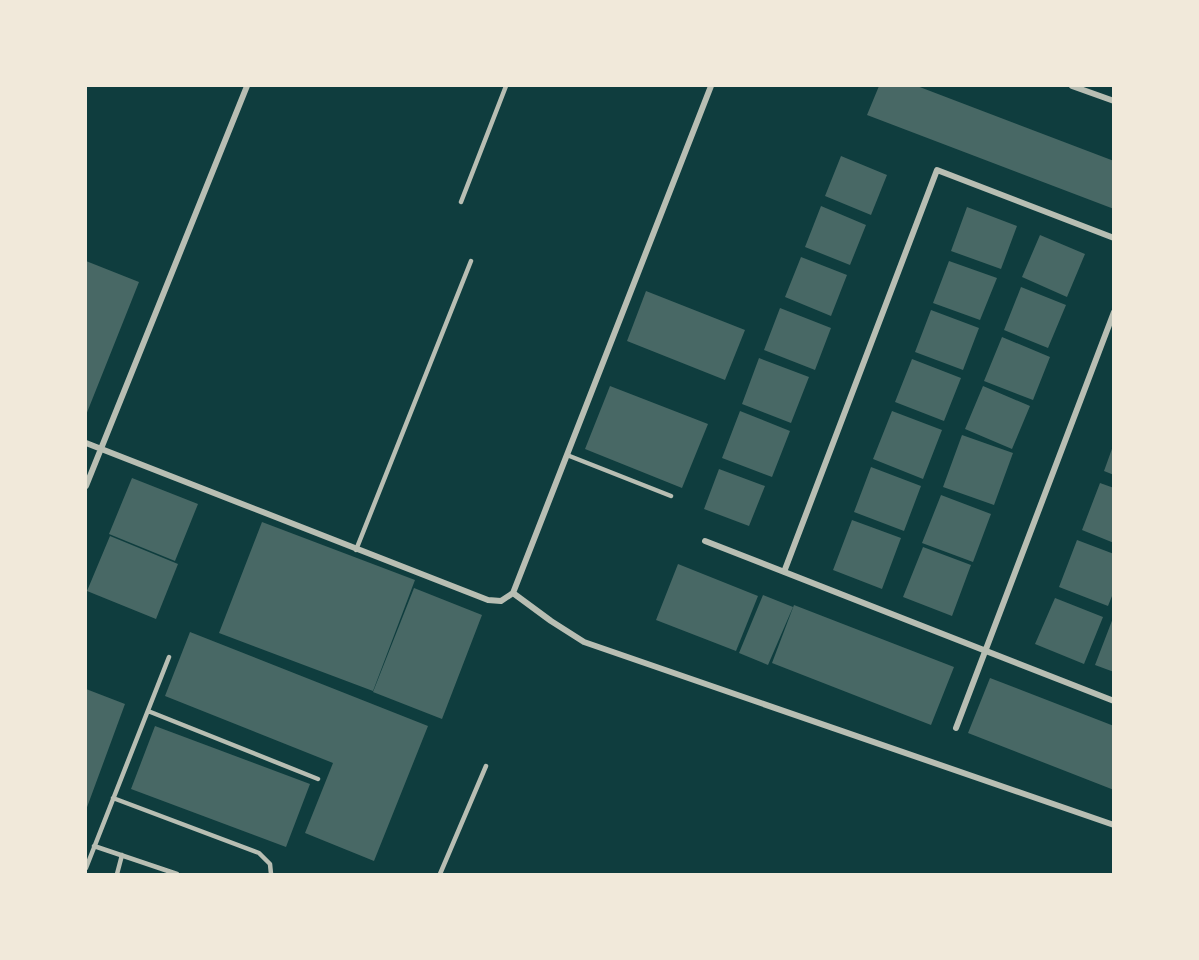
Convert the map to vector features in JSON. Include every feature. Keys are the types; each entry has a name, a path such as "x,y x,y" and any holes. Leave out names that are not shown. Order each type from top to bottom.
{"street":[{"path":"86,486 247,86"},
{"path":"86,443 356,550 488,600 501,601 513,593 711,86"},
{"path":"1072,86 1113,101"},
{"path":"783,572 937,170 1113,238"},
{"path":"956,728 1113,312"},
{"path":"705,541 1113,701"},
{"path":"513,593 550,621 585,642 1113,825"}],"lane":[{"path":"461,202 506,86"},
{"path":"356,550 471,261"},
{"path":"567,455 672,496"},
{"path":"86,868 169,657"},
{"path":"147,711 318,779"},
{"path":"440,874 486,766"},
{"path":"113,798 259,853 270,864 271,874"},
{"path":"94,846 177,874"},
{"path":"117,874 122,855"}],"building":[{"path":"879,86 917,86 1114,161 1114,209 867,115"},
{"path":"841,156 887,175 871,215 825,196"},
{"path":"821,206 866,225 850,265 805,247"},
{"path":"967,207 1017,226 1001,269 951,251"},
{"path":"1040,235 1085,254 1067,297 1022,277"},
{"path":"801,257 847,275 831,316 785,297"},
{"path":"86,261 139,282 86,415"},
{"path":"949,261 997,278 980,320 933,303"},
{"path":"1021,287 1066,305 1048,348 1004,330"},
{"path":"646,291 745,330 725,380 627,341"},
{"path":"780,308 831,328 815,370 764,350"},
{"path":"931,310 979,328 963,370 915,352"},
{"path":"1002,337 1050,357 1033,400 984,381"},
{"path":"759,358 809,377 791,423 742,404"},
{"path":"912,359 961,378 944,421 895,402"},
{"path":"610,386 708,424 682,488 585,449"},
{"path":"983,386 1030,406 1012,449 965,429"},
{"path":"740,411 790,431 772,477 722,458"},
{"path":"892,411 942,430 923,479 873,459"},
{"path":"962,435 1013,453 994,505 943,487"},
{"path":"1114,446 1114,475 1104,471"},
{"path":"871,467 921,486 904,531 854,512"},
{"path":"719,469 765,486 749,526 704,509"},
{"path":"132,478 198,504 175,561 109,534"},
{"path":"1100,483 1114,488 1114,543 1082,530"},
{"path":"941,495 991,514 973,562 922,543"},
{"path":"852,520 901,538 882,589 833,570"},
{"path":"262,522 415,580 373,691 219,633"},
{"path":"110,536 178,564 156,619 87,591"},
{"path":"1077,540 1114,554 1114,591 1108,606 1059,587"},
{"path":"923,547 971,565 952,616 903,597"},
{"path":"678,564 758,596 736,651 656,620"},
{"path":"414,588 482,615 442,719 373,692"},
{"path":"763,595 793,607 768,665 739,653"},
{"path":"1055,598 1103,617 1084,664 1035,644"},
{"path":"794,605 954,667 931,725 772,663"},
{"path":"1114,618 1114,672 1095,665"},
{"path":"190,632 428,726 374,861 305,833 333,763 165,696"},
{"path":"990,678 1114,726 1114,790 968,733"},
{"path":"86,689 125,704 86,810"},
{"path":"155,726 310,784 286,847 131,789"}]}
